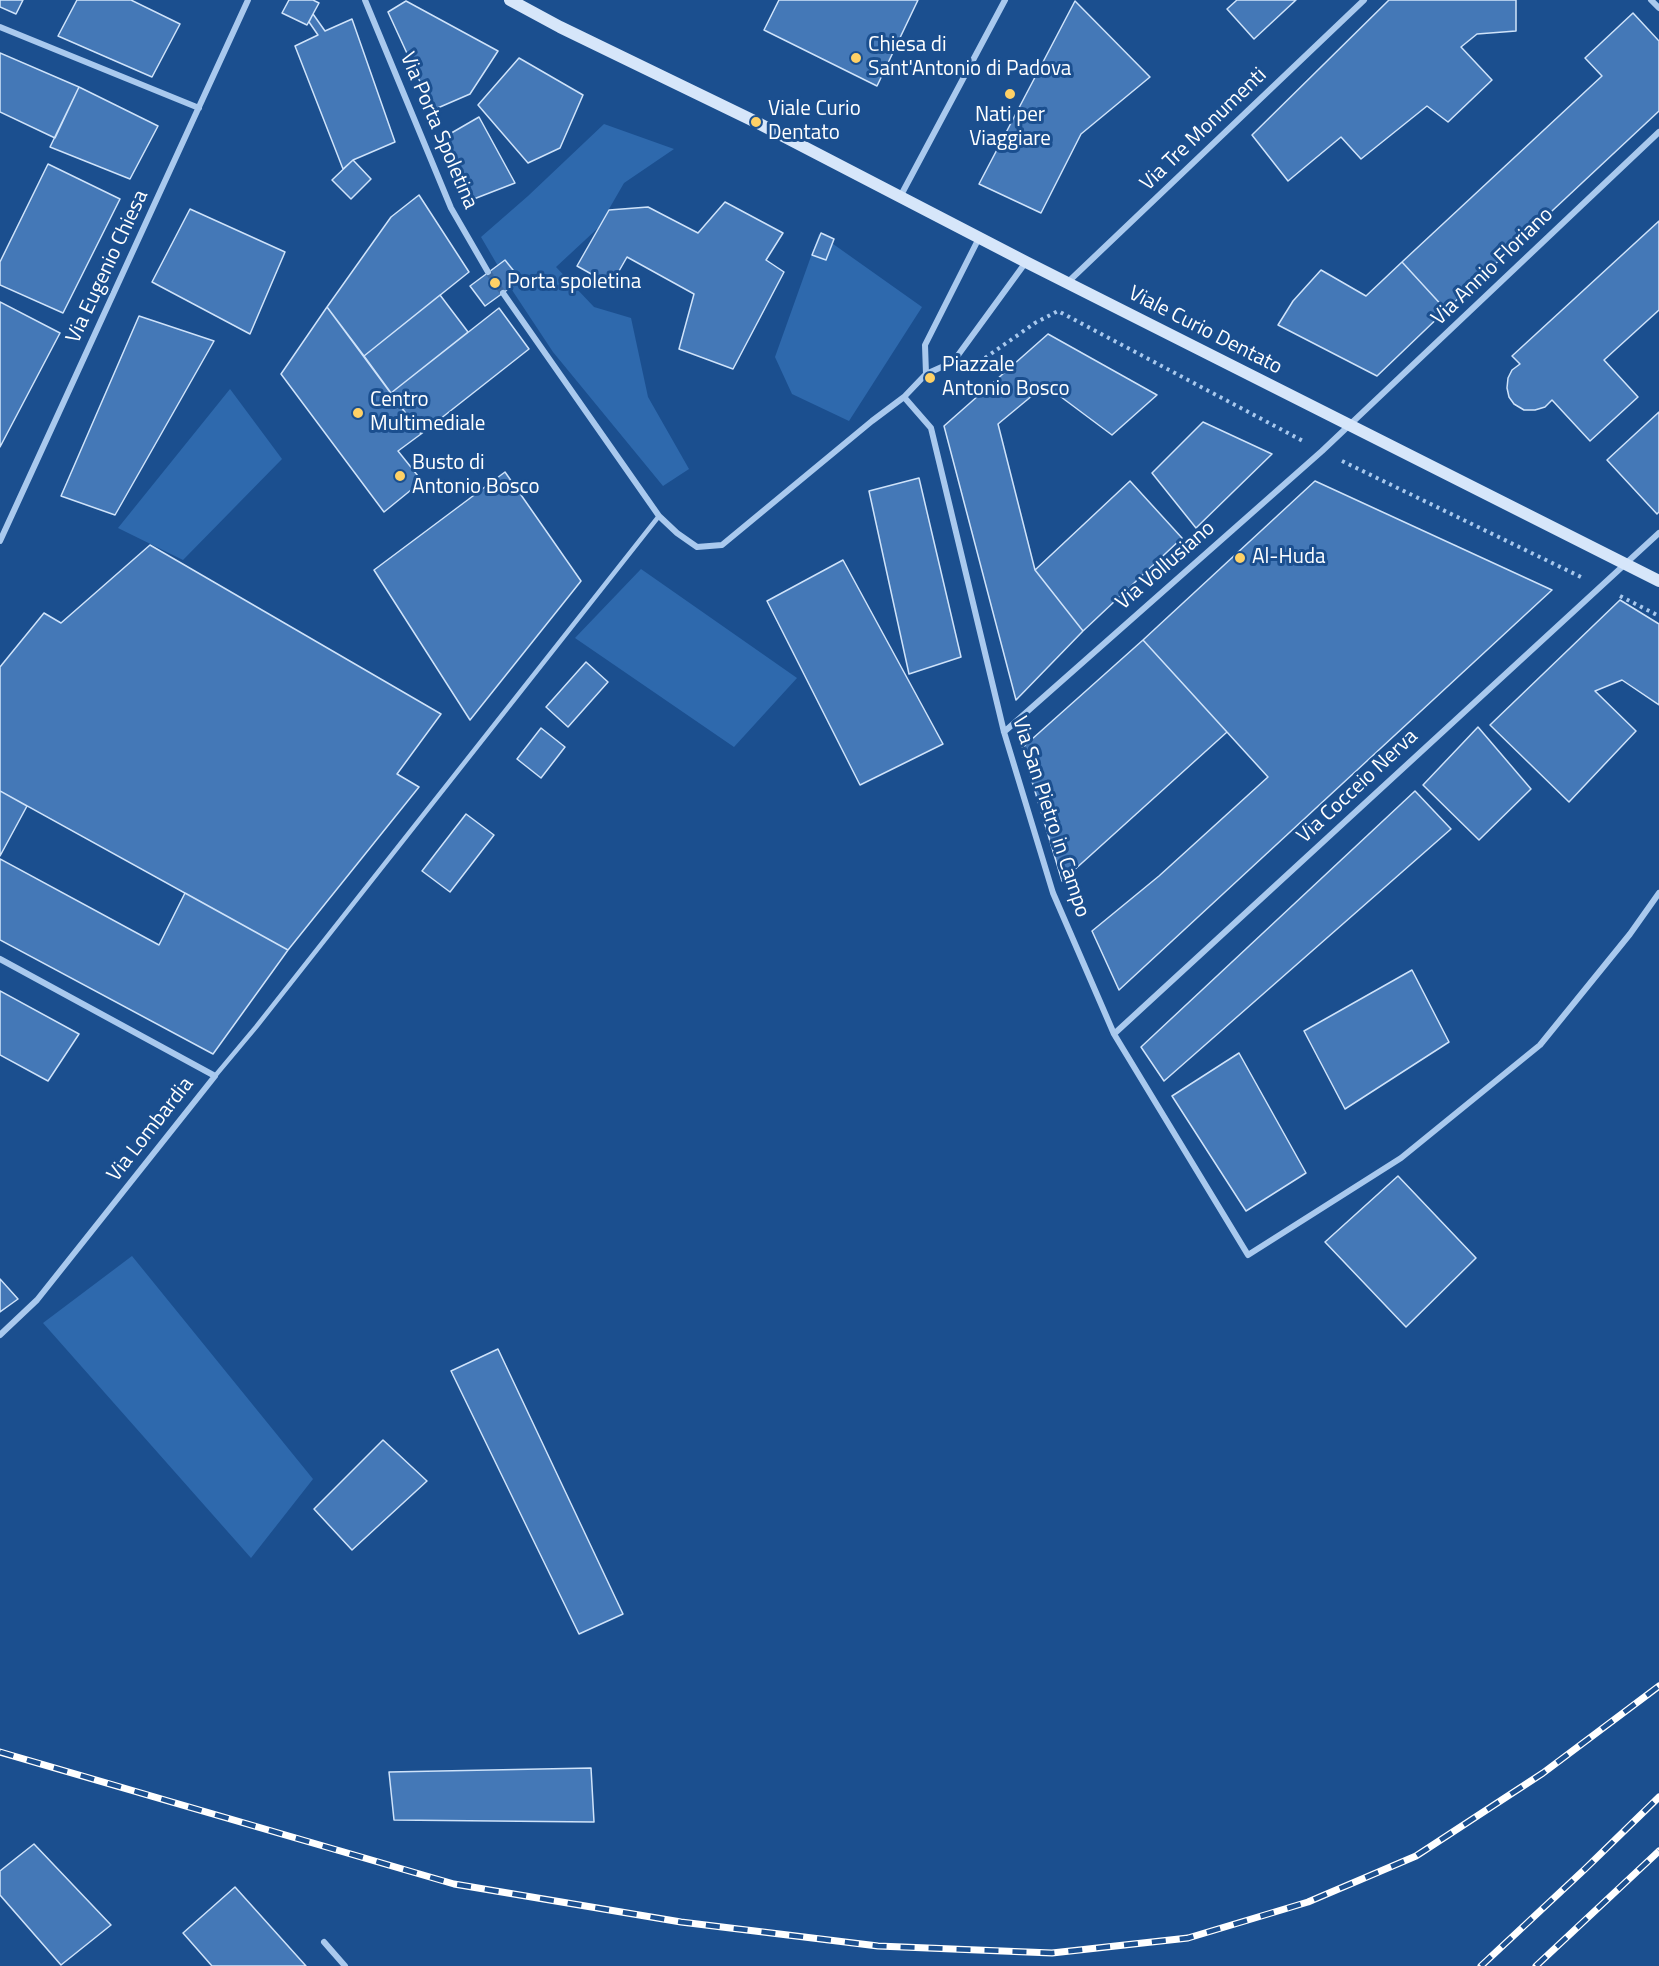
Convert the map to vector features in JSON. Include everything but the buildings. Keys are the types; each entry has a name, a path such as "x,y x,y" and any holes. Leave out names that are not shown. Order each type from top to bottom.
{"street":[{"name":"Via Eugenio Chiesa","path":"0,541 248,0"},
{"name":"Via Eugenio Chiesa","path":"246,8 253,0"},
{"name":"Via Porta Spoletina","path":"365,0 451,208 488,272"},
{"path":"900,197 1005,0"},
{"name":"Via Tre Monumenti","path":"1067,283 1364,0"},
{"path":"1651,0 1659,8"},
{"name":"Viale Curio Dentato","path":"514,1 560,27 756,122 1067,283 1659,581"},
{"path":"0,27 199,108"},
{"name":"Via Annio Floriano","path":"1349,425 1659,132"},
{"path":"926,374 925,345 979,238"},
{"path":"503,293 659,516 697,547 722,545 904,397 926,374 953,362 1026,262"},
{"name":"Via San Pietro in Campo","path":"904,397 931,428 1004,732 1053,893 1114,1034 1248,1255 1401,1158 1540,1045 1630,934 1659,893"},
{"name":"Via Vollusiano","path":"1004,732 1349,425"},
{"name":"Via Cocceio Nerva","path":"1114,1034 1659,533"},
{"name":"Via Lombardia","path":"0,958 215,1076 37,1300 0,1335"},
{"path":"324,1942 345,1966"}],"lane":[{"path":"215,1076 659,516"}],"shaded area":[{"path":"604,124 674,149 624,183 598,228 556,267 594,307 631,318 648,397 689,469 663,486 553,352 512,290 481,237"},
{"path":"819,234 922,307 849,421 792,394 775,357"},
{"path":"230,389 282,459 183,560 118,528"},
{"path":"641,569 797,678 734,747 575,638"},
{"path":"132,1256 313,1479 251,1558 43,1323"}],"tunnel":[{"path":"488,272 503,293"}],"railway":[{"path":"0,1752 454,1884 681,1922 878,1946 1052,1953 1188,1938 1308,1902 1416,1856 1543,1773 1659,1686"},
{"path":"1481,1966 1659,1797"},
{"path":"1536,1966 1659,1851"}],"place":[{"name":"Chiesa di Sant'Antonio di Padova","path":"856,58"},
{"name":"Nati per Viaggiare","path":"1010,94"},
{"name":"Viale Curio Dentato","path":"756,122"},
{"name":"Porta spoletina","path":"495,283"},
{"name":"Piazzale Antonio Bosco","path":"930,378"},
{"name":"Centro Multimediale","path":"358,413"},
{"name":"Busto di Antonio Bosco","path":"400,476"},
{"name":"Al-Huda","path":"1240,558"}]}
